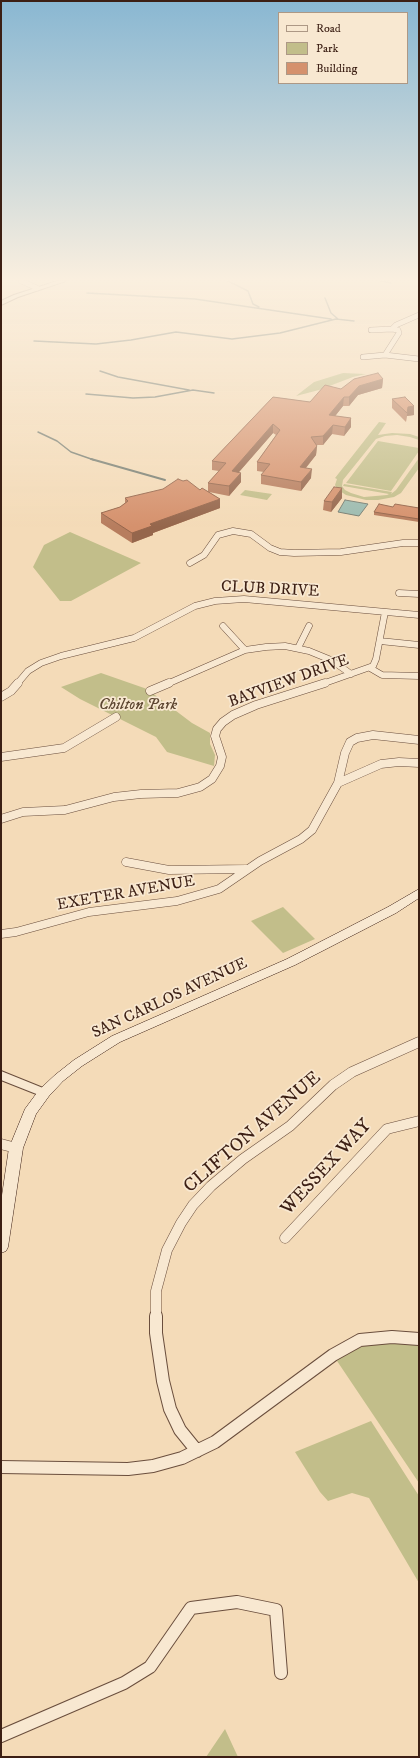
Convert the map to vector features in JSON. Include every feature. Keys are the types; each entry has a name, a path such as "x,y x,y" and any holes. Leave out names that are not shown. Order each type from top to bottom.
{"main road":[{"name":"SAN CARLOS AVENUE","path":"1,1247 16,1148 30,1112 44,1093 59,1078 78,1063 116,1040 291,962 392,910 419,893"}],"street":[{"path":"190,563 204,556 218,535 233,531 251,534 270,548 280,552 294,553 341,552 403,543 419,543"},
{"path":"399,592 419,594"},
{"name":"CLUB DRIVE","path":"1,697 11,691 28,671 41,663 61,656 140,636 189,609 209,602 244,600 419,615"},
{"name":"BAYVIEW DRIVE","path":"1,819 23,812 65,810 114,797 141,794 178,793 200,787 212,779 220,766 222,757 215,736 220,725 228,719 256,705 300,692 370,668 375,664 385,612"},
{"path":"223,626 245,650"},
{"path":"298,648 309,626"},
{"path":"380,642 419,645"},
{"path":"150,691 245,650 271,646 298,648 324,657 351,674"},
{"path":"370,668 382,675 419,676"},
{"path":"1,757 64,748 116,717"},
{"name":"EXETER AVENUE","path":"1,934 16,932 89,912 177,901 219,889 260,860 301,839 312,830 338,783 346,747 354,740 376,735 419,740"},
{"path":"338,783 382,764 399,762 419,763"},
{"path":"126,862 169,870 247,869"},
{"name":"CLIFTON AVENUE","path":"197,1451 180,1430 170,1409 163,1381 156,1333 156,1291 167,1250 181,1223 193,1206 211,1186 243,1159 290,1126 333,1085 352,1072 419,1042"},
{"path":"1,1075 44,1093"},
{"name":"WESSEX WAY","path":"285,1238 387,1128 419,1121"},
{"path":"1,1144 16,1148"},
{"path":"1,1467 128,1469 154,1466 182,1458 215,1442 333,1354 360,1340 370,1338 419,1339"},
{"path":"1,1736 124,1683 150,1667 192,1608 237,1602 276,1610 281,1673"}],"green space":[{"path":"343,373 366,374 296,396 314,382"},
{"path":"379,422 386,423 378,435 392,433 410,434 419,437 419,440 397,435 385,436 376,439 343,480 342,486 345,490 364,497 389,494 343,486 344,484 392,492 391,494 396,490 419,458 419,468 401,493 394,497 378,500 366,500 346,495 337,489 335,485 337,479 335,478"},
{"path":"378,441 419,448 419,451 391,491 346,483"},
{"path":"245,490 272,494 267,500 240,495"},
{"path":"70,532 141,563 71,601 60,601 33,567 44,545"},
{"name":"Chilton Park","path":"101,673 147,689 192,723 210,733 210,744 215,755 214,766 167,752 156,737 80,699 61,687"},
{"path":"283,907 315,939 283,953 251,921"},
{"path":"360,1340 419,1340 419,1483 333,1355"},
{"path":"371,1421 419,1496 419,1583 369,1498 352,1493 328,1501 320,1492 295,1452"},
{"path":"225,1729 238,1757 206,1757"}],"water":[{"path":"345,500 368,504 359,516 338,512"}],"building":[{"path":"378,373 383,379 359,386 349,397 344,397 329,415 351,418 345,427 333,425 323,436 311,437 317,446 300,467 312,469 301,482 261,475 270,464 257,462 280,430 273,424 232,471 241,473 229,486 208,483 226,463 212,461 273,397 310,402 325,385 341,389 354,379"},
{"path":"405,397 414,406 408,407 407,413 392,399"},
{"path":"178,479 183,481 187,480 200,490 202,488 220,499 150,524 152,526 132,533 101,513 120,507 128,501 125,498 163,489"},
{"path":"334,487 342,488 332,502 324,501"},
{"path":"379,504 393,507 395,504 419,508 419,519 374,512"}],"waterway":[{"path":"100,371 118,377 189,390"},
{"path":"86,394 133,398 155,397 193,390 214,393"},
{"path":"38,432 57,441 71,452 92,459"},
{"path":"92,459 165,480"}]}
